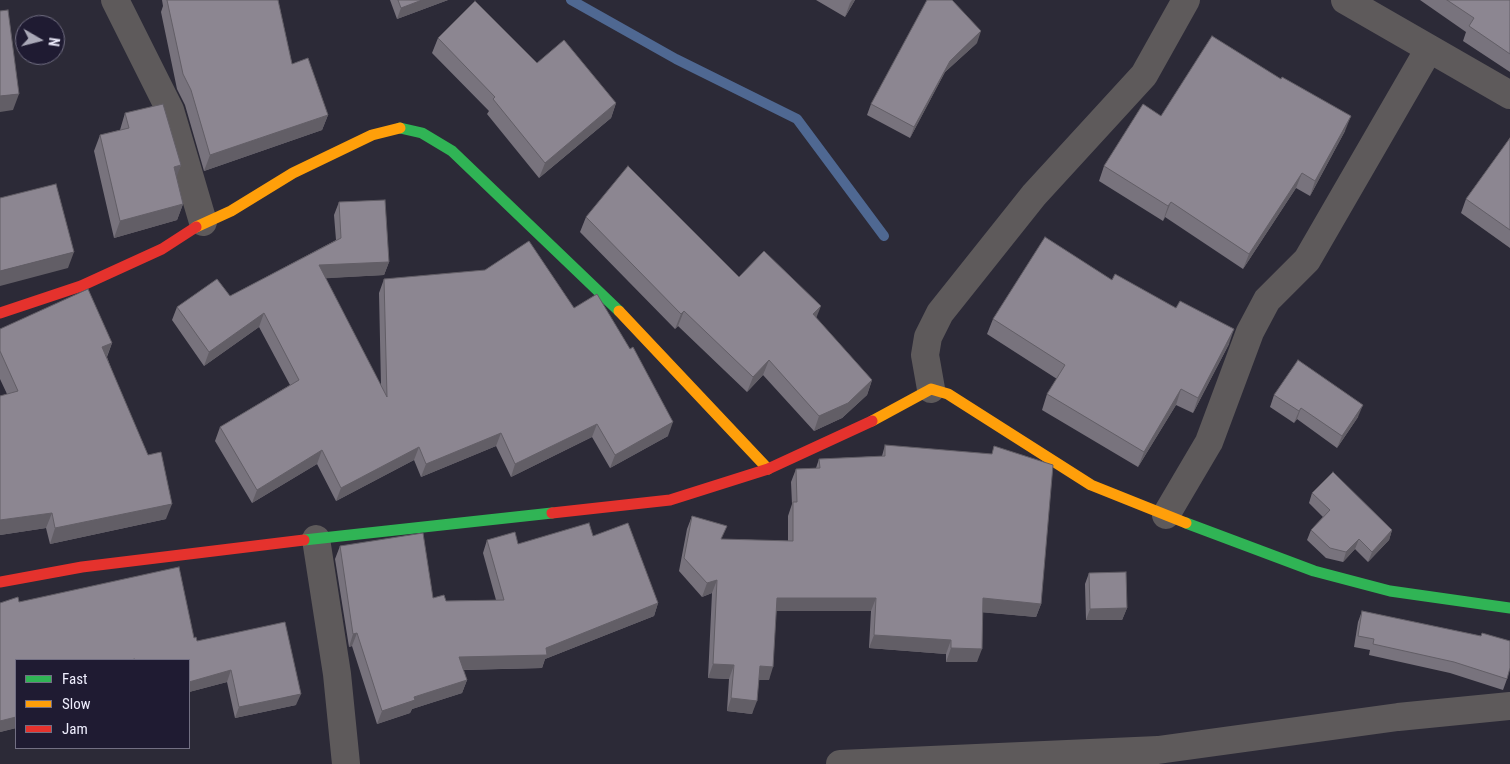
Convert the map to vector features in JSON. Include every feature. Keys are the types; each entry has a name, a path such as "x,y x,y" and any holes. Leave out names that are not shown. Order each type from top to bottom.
{"street":[{"path":"115,0 170,110 203,222"},
{"path":"931,389 925,355 928,337 940,313 1034,195 1144,75 1186,0"},
{"path":"1345,0 1510,95"},
{"path":"1166,515 1209,442 1250,332 1267,300 1307,260 1430,49"},
{"path":"0,313 82,286 162,249 203,222 231,211 293,173 372,135 403,127 422,133 452,151 602,294 768,469"},
{"path":"0,582 82,567 670,500 768,469 890,413 931,389 948,394 966,404 1091,485 1314,571 1390,591 1510,608"},
{"path":"316,539 337,674 346,764"},
{"path":"840,764 1158,750 1398,717 1510,706"}],"building":[{"path":"167,0 278,0 292,64 308,58 328,115 210,155 191,90 183,74"},
{"path":"398,0 422,0 401,8"},
{"path":"927,0 952,0 981,31 950,61 914,127 871,104"},
{"path":"1447,0 1510,0 1510,54 1469,26 1474,18"},
{"path":"475,1 537,63 564,40 616,103 545,163 493,99 495,97 438,38"},
{"path":"8,10 19,94 0,96 0,11"},
{"path":"1212,36 1281,79 1282,77 1351,116 1315,181 1302,173 1249,254 1171,202 1168,206 1104,166 1143,104 1161,116"},
{"path":"163,104 181,165 174,167 183,204 120,221 100,135 129,128 125,113"},
{"path":"1510,138 1510,230 1466,199"},
{"path":"628,166 739,277 764,251 821,306 813,314 872,380 848,403 819,416 769,360 753,377 684,311 681,314 586,217"},
{"path":"56,184 74,252 0,271 0,198"},
{"path":"385,200 389,262 319,265 387,397 384,279 485,270 529,241 574,308 597,294 630,349 633,347 673,422 615,455 597,424 515,464 501,433 426,464 419,447 341,488 322,450 257,490 220,427 299,380 264,313 209,352 177,307 217,279 230,296 341,238 339,202"},
{"path":"1045,237 1112,280 1115,274 1176,308 1180,301 1234,329 1198,398 1181,389 1144,452 1047,394 1065,365 993,319"},
{"path":"88,289 112,343 102,347 148,455 161,452 172,504 55,528 52,513 0,520 0,396 18,391 0,351 0,329"},
{"path":"1298,360 1363,405 1342,436 1301,408 1299,411 1274,395"},
{"path":"885,445 992,454 994,446 1053,465 1041,604 983,598 982,649 951,648 951,640 874,635 876,598 777,598 773,667 760,666 757,701 731,698 734,665 713,664 717,580 707,583 684,558 692,516 727,526 721,539 793,541 793,502 797,502 796,469 820,468 819,459 885,456"},
{"path":"1333,472 1392,530 1372,552 1359,539 1346,552 1330,548 1311,530 1330,510 1312,493"},
{"path":"589,523 593,536 628,523 658,603 546,648 547,655 459,657 467,680 414,697 415,700 382,711 357,633 353,634 340,546 423,533 433,598 444,595 446,601 504,600 487,540 515,532 518,544"},
{"path":"179,567 194,638 196,637 197,641 285,622 301,694 239,707 231,670 190,682 190,659 15,659 15,717 0,721 0,603 18,597 19,602"},
{"path":"1126,572 1127,608 1090,609 1089,573"},
{"path":"1362,611 1481,636 1482,633 1510,641 1510,668 1507,679 1454,662 1373,644 1374,639 1358,636"}],"waterway":[{"path":"571,0 676,59 797,119 884,236"}],"traffic: fast":[{"path":"400,128 422,133 452,151 619,311"},
{"path":"304,540 552,513"},
{"path":"1186,523 1314,571 1390,591 1510,608"}],"traffic: slow":[{"path":"196,227 231,211 293,173 372,135 400,128"},
{"path":"619,311 768,469"},
{"path":"872,421 931,389 948,394 1091,485 1186,523"}],"traffic: jam":[{"path":"0,313 81,286 162,249 196,227"},
{"path":"552,513 670,500 768,469 872,421"},
{"path":"0,582 82,567 304,540"}]}
